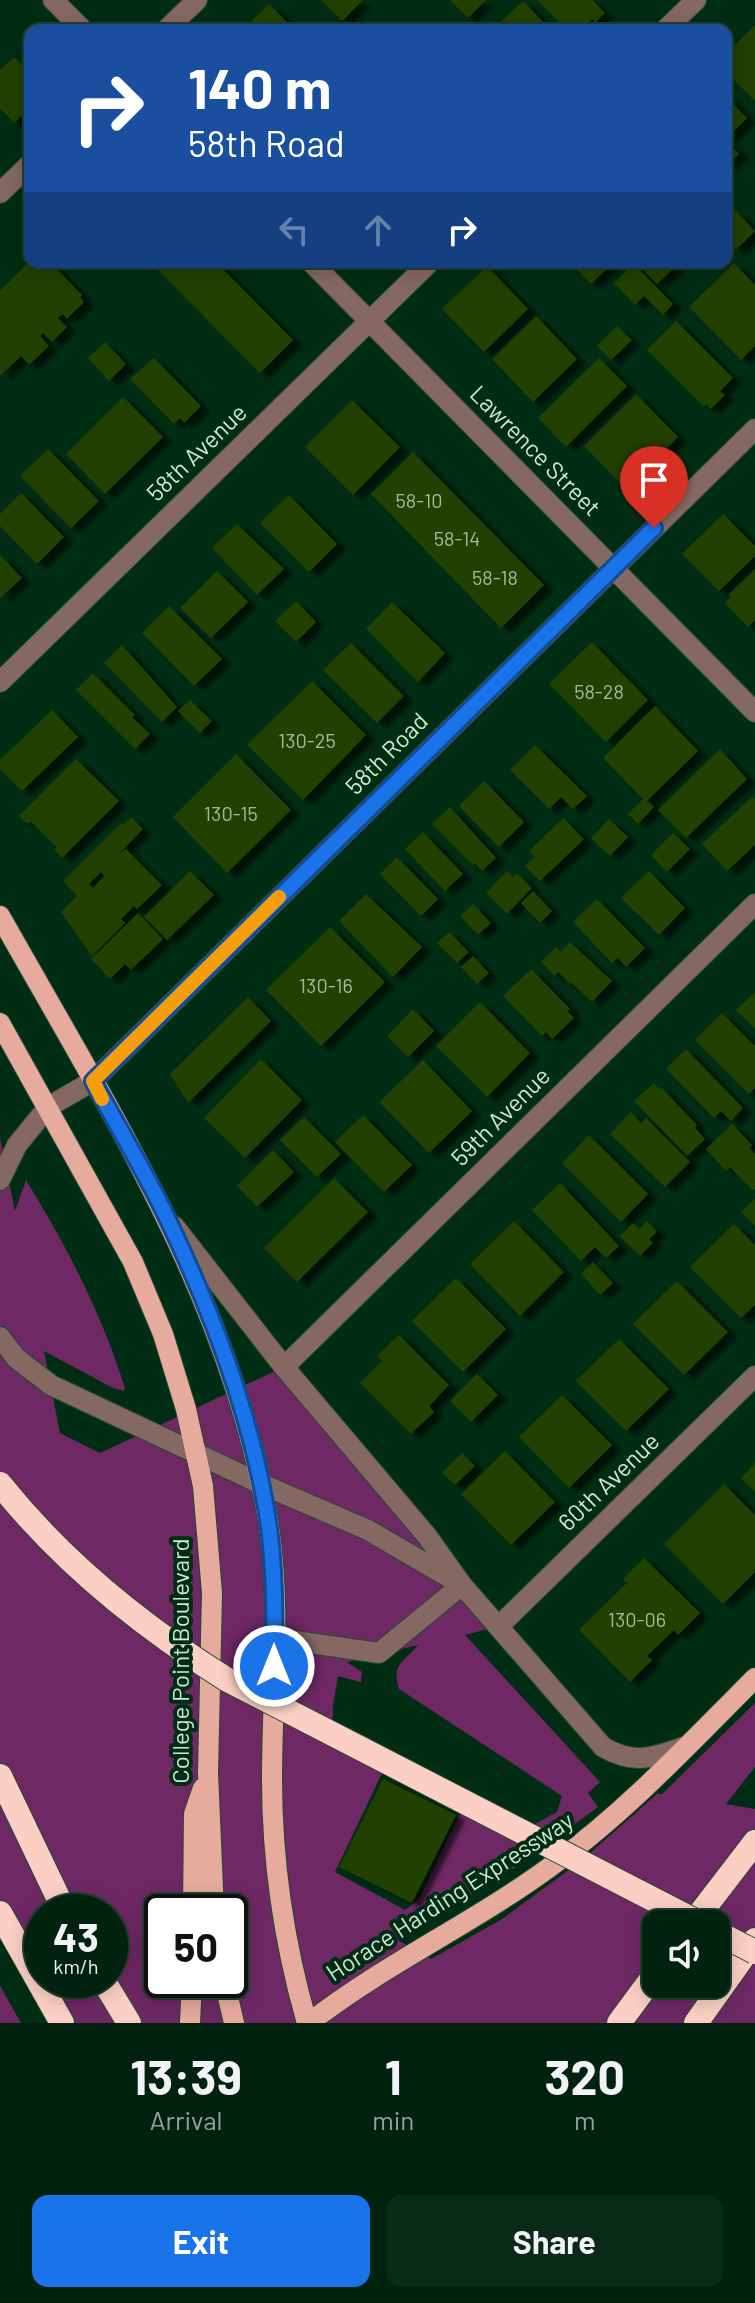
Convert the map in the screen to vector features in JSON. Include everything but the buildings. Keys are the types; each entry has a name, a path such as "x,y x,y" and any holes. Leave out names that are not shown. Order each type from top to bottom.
{"highway":[{"path":"0,1484 43,1534 94,1583 159,1636 226,1679 296,1718 673,1910"},
{"path":"0,1776 56,1894"},
{"path":"703,1910 755,1842"},
{"path":"0,1913 62,2023"},
{"path":"730,1939 755,1952"},
{"path":"696,2023 755,1940"},
{"path":"619,2023 642,1992"},
{"path":"114,1998 129,2023"}],"main road":[{"path":"0,916 168,1219 242,1404 271,1549 273,1833 287,1947 308,2023"},
{"name":"College Point Boulevard","path":"0,1023 112,1221 149,1298 174,1368 195,1452 203,1486 212,1593 208,1773 213,1894"},
{"name":"Horace Harding Expressway","path":"308,2023 359,1986 551,1866 626,1806 755,1678"},
{"path":"193,1894 194,1814 208,1773"},
{"path":"190,2023 191,1998"},
{"path":"228,1998 234,2023"}],"street":[{"path":"53,0 77,24"},
{"path":"172,24 197,0"},
{"path":"671,24 696,0"},
{"path":"0,193 24,170"},
{"name":"Lawrence Street","path":"317,268 755,712"},
{"name":"58th Avenue","path":"0,682 424,268"},
{"name":"58th Road","path":"48,1107 93,1081 755,429"},
{"name":"59th Avenue","path":"284,1367 755,904"},
{"path":"0,1180 17,1145 48,1107"},
{"path":"168,1219 284,1367 427,1536 462,1585 603,1747 631,1760 650,1758 687,1746"},
{"path":"0,1337 16,1358 51,1385 259,1483 368,1530 462,1585"},
{"name":"60th Avenue","path":"499,1626 755,1376"},
{"path":"274,1638 379,1653 462,1585"}],"shaded area":[{"path":"0,1138 15,1211 26,1180 82,1281 125,1388 124,1391 113,1388 44,1351 60,1433 100,1453 284,1367 499,1626 465,1635 600,1782 588,1793 598,1807 521,1864 398,1940 431,1959 502,1919 581,1861 657,1794 662,1794 755,1703 755,1767 726,1804 755,1809 755,2023 0,2023","holes":["418,1645 398,1669 399,1689 562,1796 557,1812 511,1837 461,1812 419,1899 405,1910 335,1872 384,1769 332,1745 333,1706 338,1676 361,1682 362,1672 347,1662"]}],"pier":[{"path":"0,1937 24,1964 24,1998 55,1998 76,2023 21,2023 0,1986"}],"slow traffic":[{"path":"102,1099 93,1081 279,897"}],"route":[{"path":"274,1666 273,1589 267,1514 242,1404 168,1219 93,1081 654,528"}]}
